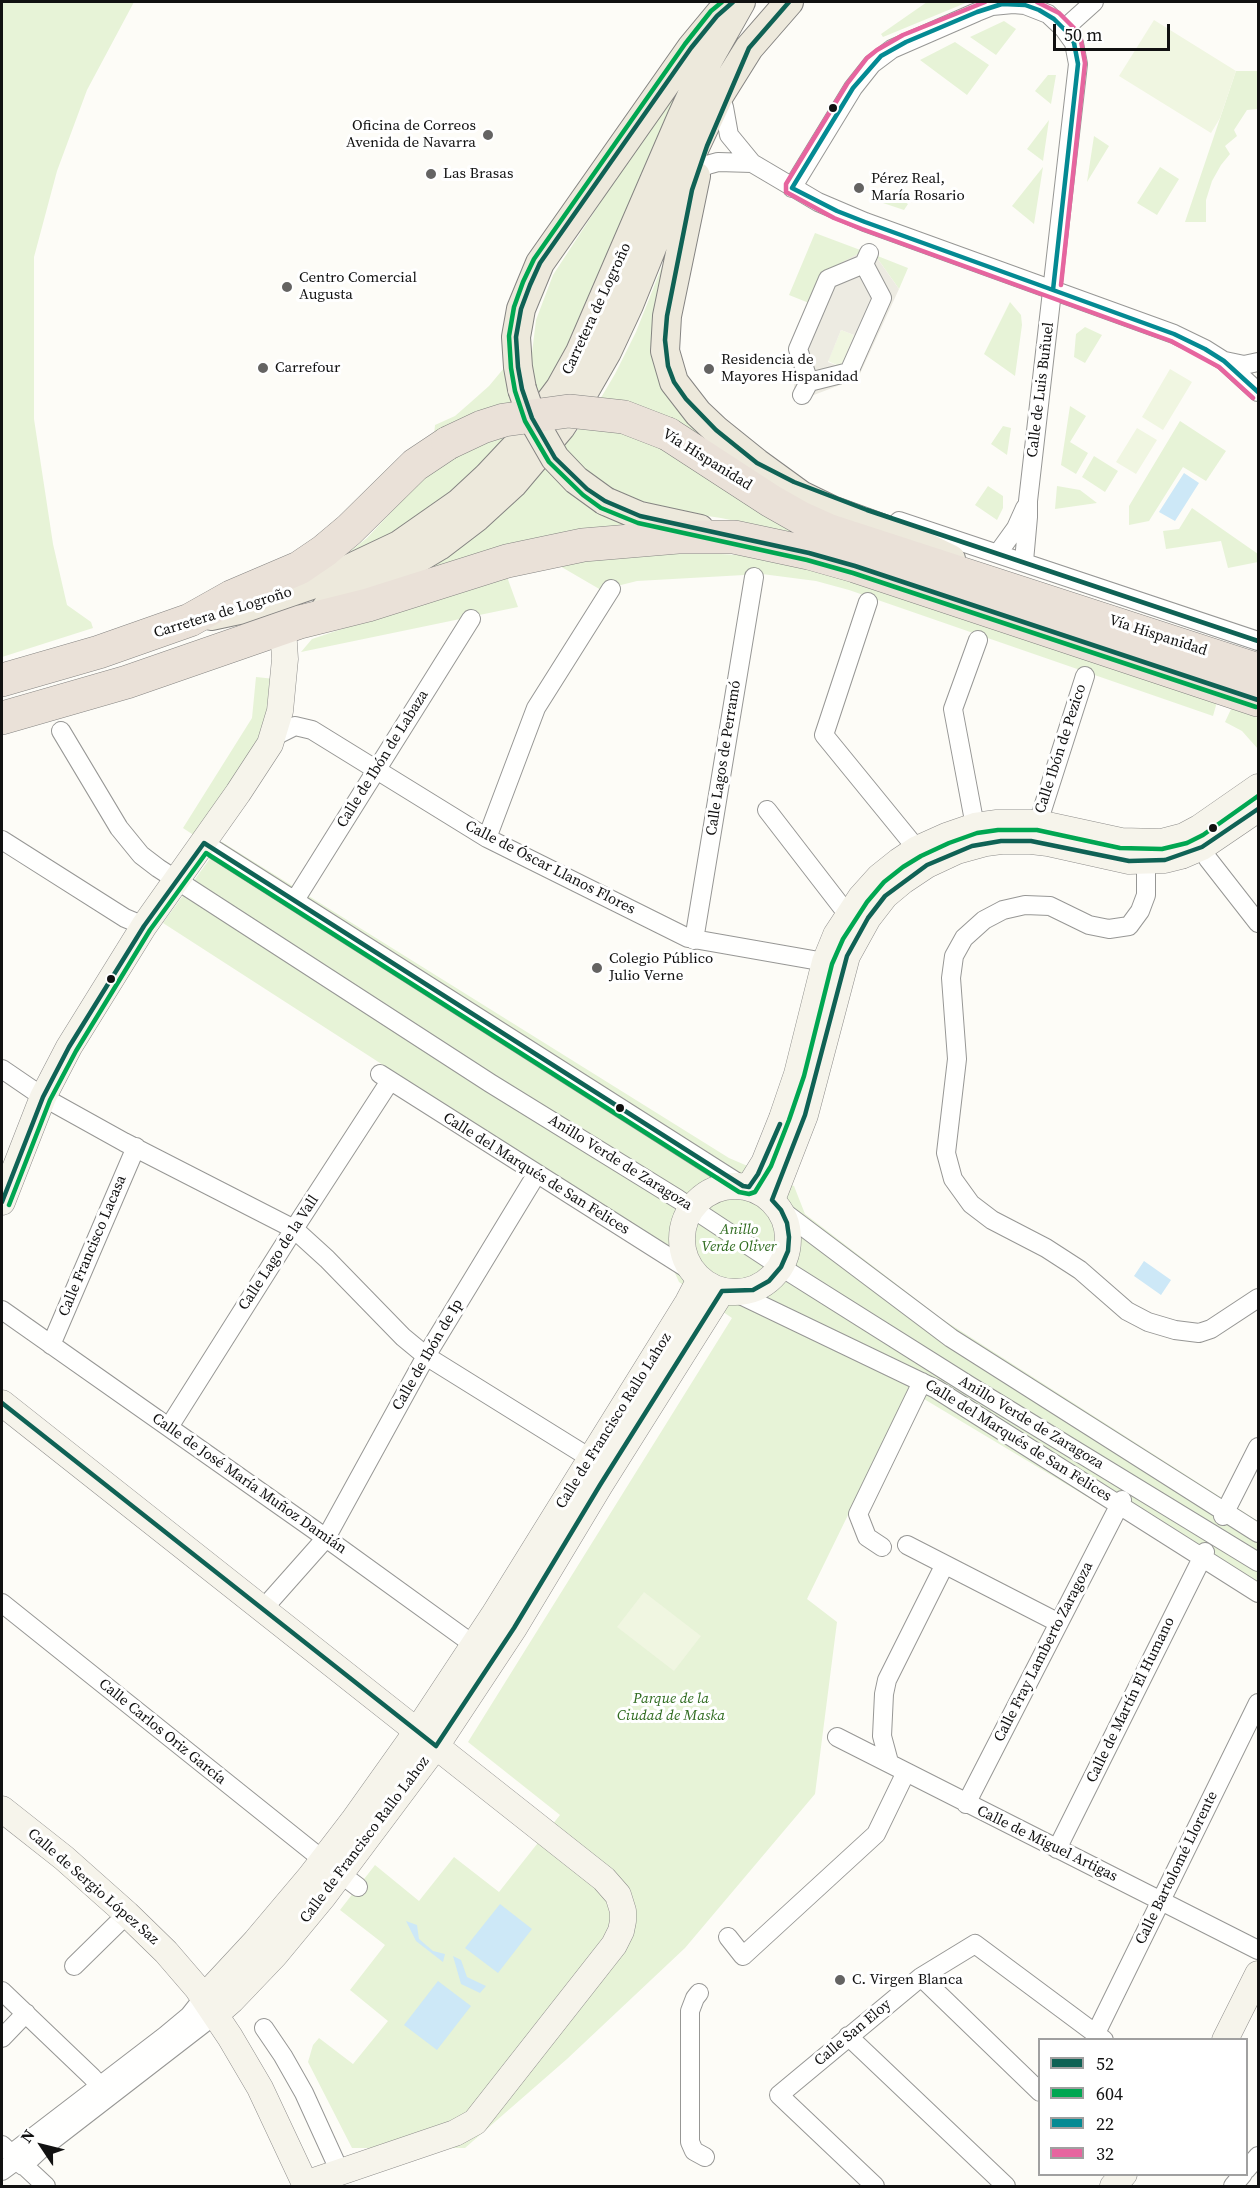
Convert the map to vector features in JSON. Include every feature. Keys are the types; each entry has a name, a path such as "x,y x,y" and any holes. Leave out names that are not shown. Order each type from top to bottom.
{"highway":[{"name":"Vía Hispanidad","path":"190,620 231,597 298,568 324,551 349,530 415,465 448,443 482,427 504,420 570,411 624,417 668,434 771,501 830,531 1024,577 1258,670"},
{"name":"Vía Hispanidad","path":"292,625 368,605 507,561 543,552 642,539 734,537 809,553 855,566 1258,700"},
{"name":"Carretera de Logroño","path":"2,680 99,652 190,620"},
{"name":"Carretera de Logroño","path":"2,718 127,682 292,625"}],"main road":[{"path":"734,2 717,16 691,48 540,263 521,309 516,337 522,389 532,418 555,458 576,480 605,501 640,516 734,537"},
{"name":"Carretera de Logroño","path":"190,620 239,610 323,581 399,545 459,503 519,443 560,388 580,352 682,116 706,64 741,2"},
{"path":"789,2 749,48 697,173 685,222 664,340 668,366 674,382 698,413 740,450 815,502 906,537 1024,577"},
{"name":"Carretera de Logroño","path":"292,625 409,564 449,538 477,517 513,484 561,427 607,352 709,115 749,48"}],"street":[{"path":"1064,29 1094,2"},
{"name":"Calle de Luis Buñuel","path":"792,188 853,88 881,56 906,42 992,6 1013,4 1039,10 1054,19 1074,43 1078,64 1028,501 1024,577"},
{"path":"724,107 729,135 752,163 792,188 837,212 1174,334 1224,361 1258,392"},
{"path":"697,173 707,165 718,162 752,163"},
{"path":"866,258 882,298 849,372 806,389 798,349 810,310 828,279 866,258"},
{"path":"1224,361 1244,365 1258,362"},
{"name":"Vía Hispanidad","path":"769,471 867,510 998,553 1024,577 1258,641"},
{"name":"Calle de Luis Buñuel","path":"998,553 1016,528 1028,501"},
{"name":"Calle Lagos de Perramó","path":"693,940 754,576"},
{"path":"487,838 536,708 611,589"},
{"path":"868,602 824,735 917,849"},
{"name":"Calle de Ibón de Labaza","path":"295,900 471,620"},
{"path":"2,1202 43,1097 69,1047 144,926 204,843 273,737 280,711 284,666 292,625"},
{"path":"975,826 952,709 978,640"},
{"name":"Calle Ibón de Pezico","path":"1038,823 1085,676"},
{"name":"Calle de Óscar Llanos Flores","path":"273,737 289,728 306,727 487,838 693,940 836,959"},
{"name":"Anillo Verde de Zaragoza","path":"62,731 119,828 149,862 490,1083 692,1208 781,1267 1258,1562"},
{"path":"746,1186 729,1186 703,1196 692,1208 682,1234 687,1261 697,1276 710,1286 728,1292 753,1290 769,1281 781,1267 788,1251 787,1223 776,1205 805,1115 836,959 836,935 848,915 879,877 917,849 975,826 1019,822 1038,823 1121,841 1161,842 1184,836 1258,787"},
{"path":"746,1186 764,1163 782,1118 836,959 885,896 912,874 957,851 986,843 1031,841 1146,862 1173,858 1202,847 1258,809"},
{"path":"767,810 848,915"},
{"path":"2,840 125,918 144,926"},
{"path":"204,843 746,1186 762,1192 951,1338 1224,1514 1258,1533"},
{"path":"1202,847 1208,859 1258,923"},
{"path":"1146,862 1146,895 1140,911 1129,926 1109,929 1089,925 1050,906 1025,905 1003,910 984,920 964,938 954,956 951,978 957,1059 946,1153 953,1179 971,1204 992,1220 1046,1248 1080,1270 1126,1311 1148,1322 1199,1334 1211,1329 1258,1298"},
{"path":"2,1069 43,1097 294,1229 426,1356 590,1458"},
{"name":"Calle del Marqués de San Felices","path":"385,1078 697,1276"},
{"name":"Calle Lago de la Vall","path":"169,1427 294,1229 385,1078"},
{"name":"Calle Francisco Lacasa","path":"51,1345 136,1147"},
{"name":"Calle de Ibón de Ip","path":"263,1609 326,1538 426,1356 536,1174"},
{"name":"Calle de Francisco Rallo Lahoz","path":"486,1648 590,1458 687,1302 697,1276"},
{"name":"Calle del Marqués de San Felices","path":"728,1292 922,1382 1121,1502 1258,1593"},
{"name":"Calle de Francisco Rallo Lahoz","path":"2,2171 13,2156 105,2092 210,2006 232,2000 274,1955 341,1874 486,1648 728,1292"},
{"name":"Calle de José María Muñoz Damián","path":"2,1310 486,1648"},
{"path":"882,1547 867,1537 858,1514 922,1382"},
{"path":"2,1402 611,1885 621,1903 623,1921 614,1945 475,2122 455,2133 306,2185"},
{"path":"1224,1514 1258,1447"},
{"name":"Calle Fray Lamberto Zaragoza","path":"966,1804 1121,1502"},
{"path":"907,1545 1059,1623"},
{"name":"Calle de Martín El Humano","path":"1057,1849 1203,1555"},
{"path":"889,1762 882,1736 887,1680 944,1566"},
{"name":"Calle Carlos Oriz García","path":"2,1603 341,1874"},
{"name":"Calle Bartolomé Llorente","path":"1100,2036 1160,1900 1258,1703"},
{"name":"Calle de Miguel Artigas","path":"837,1737 1258,1950"},
{"path":"728,1937 743,1956 876,1834 906,1772"},
{"name":"Calle de Sergio López Saz","path":"2,1809 64,1858 127,1914 166,1952 210,2006 264,2095 306,2185"},
{"path":"74,1966 127,1914"},
{"name":"Calle San Eloy","path":"875,2187 779,2095 921,1977 975,1944 1100,2036"},
{"path":"1226,2038 1258,1974"},
{"path":"921,1977 1038,2090"},
{"path":"2,1991 105,2092"},
{"path":"699,1993 690,2012 690,2142 694,2151 705,2157"},
{"path":"2,2038 26,2013"},
{"path":"264,2028 304,2093 340,2172"},
{"path":"848,2036 1006,2187"},
{"path":"13,2156 46,2187"}],"green space":[{"path":"2,2 134,2 87,90 57,171 34,257 34,419 53,544 67,605 91,622 93,628 2,657"},
{"path":"927,2 968,2 883,37 881,34"},
{"path":"1154,20 1236,71 1220,118 1211,133 1119,76"},
{"path":"1004,21 1016,29 996,55 970,37"},
{"path":"955,42 989,65 967,95 920,60"},
{"path":"1236,71 1258,71 1258,109 1247,110 1234,130 1237,136 1225,146 1230,154 1212,181 1206,200 1206,222 1185,222"},
{"path":"1048,75 1056,75 1051,104 1035,91"},
{"path":"683,82 562,378 436,515 347,554 367,538 410,492 434,436 435,425 455,416 489,386 509,362 532,353 536,320 553,275"},
{"path":"1049,120 1043,161 1027,149"},
{"path":"1094,136 1109,146 1087,182"},
{"path":"1043,167 1034,224 1012,206"},
{"path":"1160,167 1179,179 1157,215 1137,203"},
{"path":"885,189 908,204 904,210 877,201"},
{"path":"815,233 863,251 809,303 789,295"},
{"path":"670,246 663,331 706,434 697,436 795,526 793,533 721,518 655,508 661,529 412,577 521,495 576,432 615,374 636,332"},
{"path":"875,255 908,268 899,289"},
{"path":"1010,302 1021,315 1022,325 1015,376 984,354"},
{"path":"1085,327 1102,335 1085,363 1074,357 1076,334"},
{"path":"841,330 854,335 841,367 828,361"},
{"path":"1170,369 1192,382 1163,430 1142,417"},
{"path":"1070,406 1086,416 1070,442 1088,453 1076,474 1061,465"},
{"path":"1180,421 1226,451 1206,481 1183,467 1149,521 1129,525 1129,506"},
{"path":"1003,426 1011,428 1007,455 991,444"},
{"path":"1137,428 1157,440 1136,474 1116,462"},
{"path":"1094,456 1118,471 1105,492 1082,477"},
{"path":"988,486 1003,496 1003,508 997,520 975,505"},
{"path":"1057,486 1080,490 1097,503 1055,509"},
{"path":"1192,508 1258,554 1258,562 1228,568 1221,541 1166,549 1163,531 1179,529"},
{"path":"687,552 738,555 782,562 856,581 1217,702 1213,716 849,590 816,581 762,574 637,581 601,590 553,562"},
{"path":"506,574 518,607 301,652 312,639"},
{"path":"256,677 275,679 273,724 198,838 183,828 252,718"},
{"path":"1232,707 1258,718 1258,749 1242,731 1225,722"},
{"name":"Parque de la Ciudad de Maska","path":"222,842 729,1158 794,1186 805,1214 942,1319 1258,1521 1258,1599 909,1390 807,1599 837,1622 815,1794 685,1948 567,2059 465,2148 352,2148 308,2062 313,2045 319,2038 353,2064 388,2021 350,1990 385,1945 340,1910 375,1865 419,1901 454,1857 499,1892 560,1815 468,1742 732,1318 679,1282 662,1245 163,923"},
{"path":"644,1592 701,1636 674,1671 617,1627"}],"shaded area":[{"path":"863,251 875,255 899,289 858,378 806,398 794,390 795,369 806,308 824,272","holes":["841,330 854,335 841,367 828,362"]}],"water":[{"path":"1184,473 1199,483 1175,521 1159,512"},
{"path":"1144,1261 1171,1280 1161,1295 1134,1276"},
{"path":"500,1904 532,1929 498,1973 465,1948"},
{"path":"406,1921 417,1925 419,1939 433,1951 445,1954 443,1962 416,1941"},
{"path":"453,1956 461,1960 467,1977 486,1986 480,1993 461,1984"},
{"path":"438,1981 471,2006 437,2050 404,2025"}],"transit line":[{"name":"604","path":"722,2 711,11 685,44 534,259 523,282 514,307 509,336 511,368 515,391 525,421 549,462 583,495 601,508 638,523 807,560 853,573 1256,707"},
{"name":"52","path":"733,2 717,16 691,48 540,263 530,285 521,309 516,337 518,367 522,389 532,418 555,458 587,489 605,501 640,516 809,553 855,566 1258,700"},
{"name":"52","path":"789,2 749,48 707,146 692,190 667,316 665,340 668,366 674,382 686,399 716,430 757,463 794,482 867,510 1258,641"},
{"name":"32","path":"985,2 903,35 867,58 847,84 786,184 786,192 834,218 862,229 1171,341 1219,367 1253,398"},
{"name":"32","path":"1037,2 1059,13 1075,29 1081,41 1085,63 1061,285"},
{"name":"22","path":"1002,4 1025,5 1054,19 1069,34 1074,43 1078,64 1053,290 865,222 837,211 792,188 853,88 881,56 906,42 1002,4"},
{"name":"22","path":"1053,290 1174,334 1205,349 1224,361 1258,392"},
{"name":"604","path":"9,1205 50,1100 76,1051 150,930 206,853 739,1192 749,1194 755,1192 771,1166 789,1120 804,1076 832,964 843,939 867,902 884,882 903,867 949,843 977,833 998,830 1037,830 1120,848 1162,849 1187,843 1203,835 1258,796"},
{"name":"52","path":"2,1403 436,1746 514,1628 600,1485 722,1291 753,1290 769,1281 781,1267 788,1251 789,1237 787,1223 781,1210 772,1200 805,1115 847,956 868,918 885,896 927,865 972,846 1001,841 1031,841 1129,861 1165,860 1202,847 1258,809"},
{"name":"52","path":"2,1202 43,1097 69,1047 144,926 204,843 743,1186 749,1187 758,1174 780,1124"}],"place":[{"name":"Oficina de Correos Avenida de Navarra","path":"488,135"},
{"name":"Las Brasas","path":"431,174"},
{"name":"Pérez Real, María Rosario","path":"859,188"},
{"name":"Centro Comercial Augusta","path":"287,287"},
{"name":"Carrefour","path":"263,368"},
{"name":"Residencia de Mayores Hispanidad","path":"709,369"},
{"name":"Colegio Público Julio Verne","path":"597,968"},
{"name":"C. Virgen Blanca","path":"840,1980"}],"park label":[{"name":"Anillo Verde Oliver","path":"739,1238"}]}
